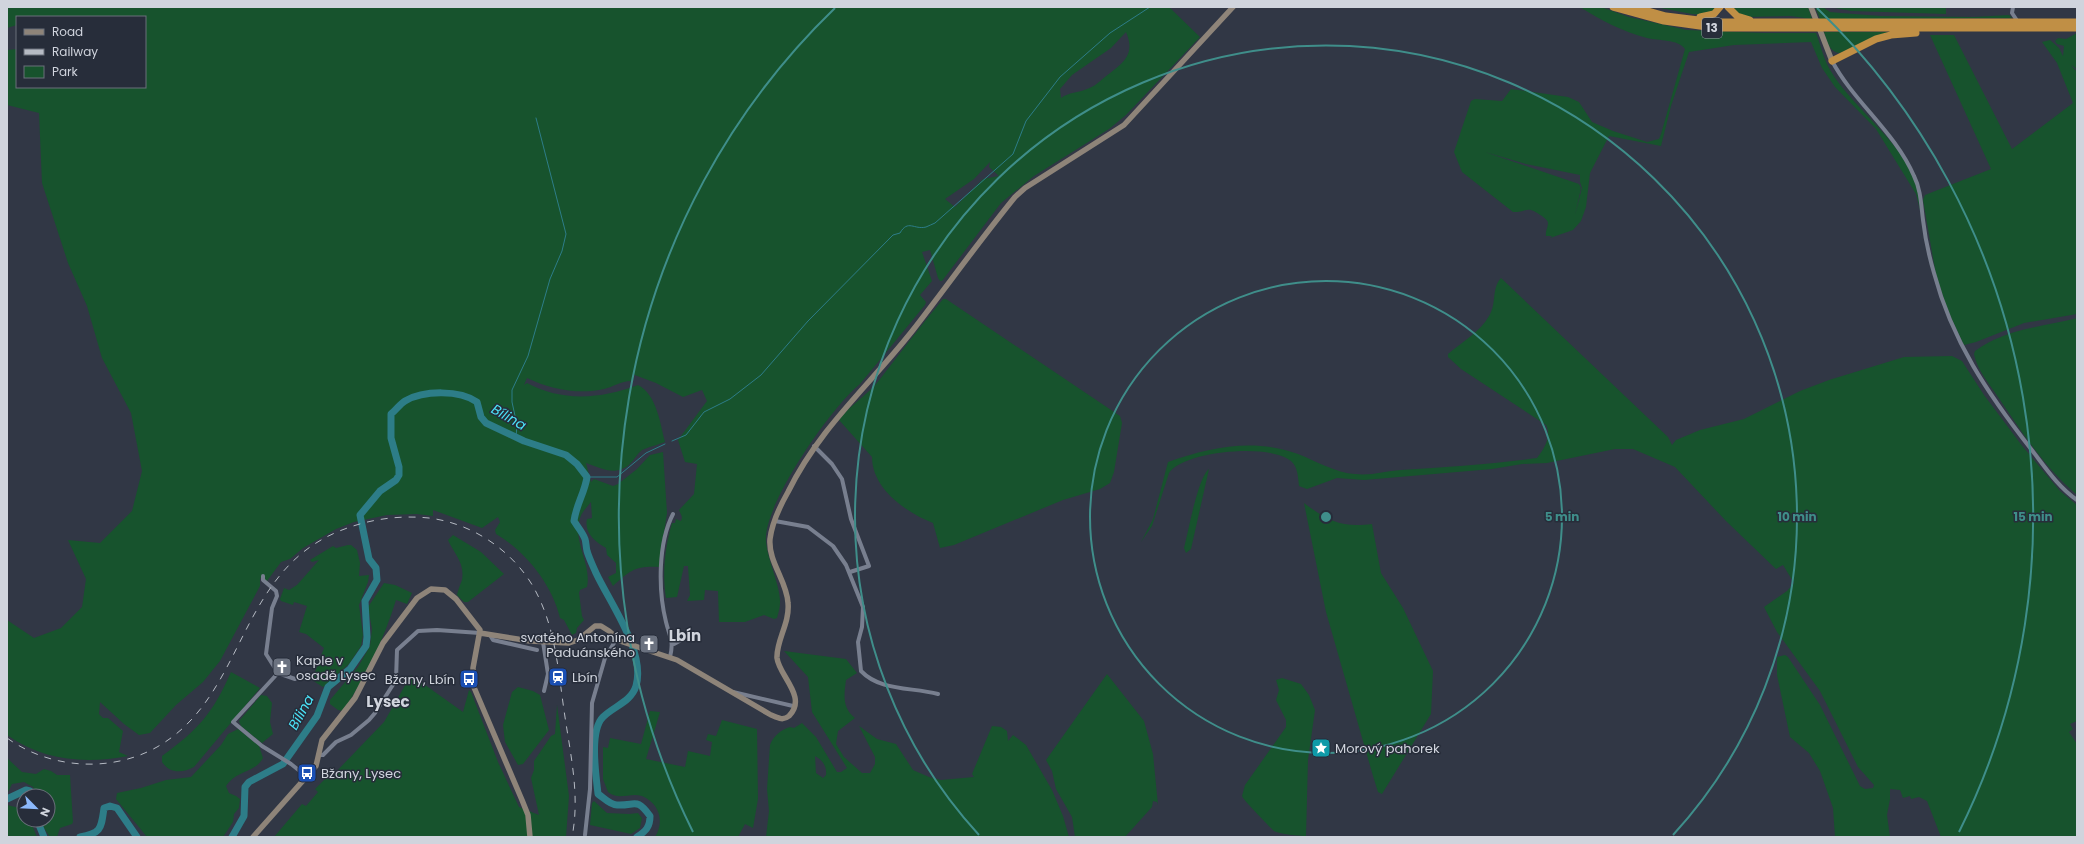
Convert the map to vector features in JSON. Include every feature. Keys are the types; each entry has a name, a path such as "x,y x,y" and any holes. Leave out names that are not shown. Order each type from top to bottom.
{"highway":[{"name":"13","path":"1613,7 1664,21 1714,28 2077,28"},
{"name":"13","path":"1634,7 1666,16 1704,21 1808,23 2077,22"},
{"path":"1643,7 1685,16 1705,18 1714,14 1720,7"},
{"path":"1728,7 1732,14 1744,19 1794,20 1808,23"},
{"path":"1832,61 1876,39 1891,35 1946,29"}],"street":[{"path":"320,755 324,755 336,742 351,735 369,720 396,680 397,650 418,631 437,630 480,633 542,642 574,642 590,629 601,626 624,642 670,657 778,718 788,717 793,706 793,689 779,665 777,657 789,610 788,601 771,551 770,540 775,521 795,477 814,446 833,420 880,369 913,329 1015,197 1025,188 1124,125 1233,7"},
{"path":"1811,7 1825,45 1841,78 1902,154 1915,176 1921,198 1923,221 1933,272 1944,304 1964,352 1984,384 2026,442 2052,476 2077,500"},
{"path":"2013,7 2012,13 2018,22"},
{"path":"814,446 832,464 842,479 851,519 869,566 850,572"},
{"path":"670,657 674,644 666,622 660,588 660,567 668,523 673,514"},
{"path":"775,521 802,525 820,535 841,556 850,572 863,606 862,627 858,642 860,671 868,679 882,685 922,690 938,694"},
{"path":"263,576 263,580 276,592 277,596 272,608 266,654 278,672 295,679"},
{"path":"253,837 316,766 320,755 322,740 355,698 383,643 400,623 412,604 423,592 438,588 449,593 477,624 480,633 474,663 473,685 528,816 530,837"},
{"path":"674,644 694,633"},
{"path":"490,635 493,640 537,650"},
{"path":"585,835 590,789 592,702 605,658 617,638"},
{"path":"542,642 548,674 544,691"},
{"path":"278,672 233,722 262,746 292,764 306,776"},
{"path":"731,692 793,706"}],"green space":[{"path":"7,7 1169,7 1200,37 1126,115 1109,129 1034,176 1001,203 942,281 938,278 930,250 922,252 932,281 920,295 926,302 925,305 860,384 833,413 817,434 801,457 775,504 768,525 766,541 780,596 780,607 777,618 774,619 764,615 745,622 719,622 718,591 705,590 704,600 687,601 690,595 688,566 684,566 677,597 666,598 664,570 666,551 672,523 675,523 676,519 681,521 682,517 679,510 694,494 697,464 685,462 678,440 707,401 702,390 683,397 656,383 632,374 634,378 631,381 595,391 565,390 545,385 527,378 524,385 527,383 540,389 568,396 596,396 624,390 638,385 650,395 657,410 665,442 642,450 630,464 619,470 613,471 603,469 586,463 591,482 594,479 613,486 618,484 637,469 650,455 663,452 667,513 659,567 644,567 634,570 624,576 613,586 608,577 616,573 616,563 607,555 606,548 594,540 587,529 587,519 592,518 591,502 581,516 578,527 578,535 588,578 587,587 580,590 579,593 582,616 584,620 577,628 576,633 572,635 564,620 560,618 551,593 536,570 527,559 507,541 496,534 495,530 500,522 498,517 482,528 433,510 433,516 417,514 387,515 354,522 336,529 303,548 290,559 281,562 267,581 260,578 260,586 220,661 203,682 176,705 150,733 139,735 124,724 100,702 99,714 103,718 108,718 123,731 119,752 128,756 96,760 81,760 50,755 35,750 21,744 7,735 7,620 34,638 61,628 82,607 86,579 68,540 100,543 132,511 142,471 131,413 102,358 87,306 68,263 42,183 39,113 7,105 7,50 16,49 16,88 146,88 146,16 16,16 16,25 7,28","holes":["1126,32 1129,40 1128,53 1122,63 1092,87 1061,98 1060,89 1072,75 1111,48","990,162 989,167 999,176 983,179 955,207 945,199 974,179"]},
{"path":"1580,7 1601,7 1629,17 1687,30 1764,33 1816,33 1829,68 1843,89 1887,137 1912,172 1919,191 1920,210 1916,194 1876,129 1835,87 1822,68 1811,42 1734,45 1689,52 1671,106 1661,146 1609,136 1590,173 1586,207 1581,221 1573,230 1550,238 1552,236 1546,236 1548,223 1546,219 1532,210 1513,212 1462,172 1454,152 1471,101 1475,99 1502,101 1511,89 1568,97 1579,102 1592,122 1613,131 1647,142 1659,139 1685,49 1678,43 1647,38 1612,25","holes":["1485,152 1526,164 1580,175 1582,188 1575,215 1581,188 1579,184"]},
{"path":"1655,7 1717,7 1715,11 1704,15"},
{"path":"1730,7 1808,7 1812,19 1791,16 1743,17"},
{"path":"1815,7 1823,7 1830,12 1881,16 1974,17 2009,15 2012,18 1820,19"},
{"path":"1830,7 1946,7 1946,14 1851,11"},
{"path":"1824,32 1888,32 1840,53 1833,51 1827,42"},
{"path":"2077,33 2077,69 2071,65 2077,72 2077,314 2024,323 1976,342 1964,345 1948,311 1936,275 1923,200 1925,195 1991,169 1930,35 1954,35 2012,149 2073,103 2057,63 2042,42 2050,40 2059,48 2063,56 2064,46 2057,44 2055,41 2058,38 2066,39"},
{"path":"1501,278 1668,437 1672,445 1676,440 1700,430 1744,419 1800,391 1829,380 1904,357 1952,356 1962,361 1984,395 2023,447 2060,491 2077,505 2077,721 2070,724 2073,729 2069,732 2077,744 2077,837 1941,837 1927,801 1919,797 1911,799 1910,796 1903,798 1900,790 1890,789 1887,815 1890,837 1835,837 1833,808 1820,771 1809,753 1790,737 1777,675 1777,657 1785,655 1788,657 1820,705 1860,786 1865,789 1873,788 1874,785 1858,767 1820,691 1777,632 1764,607 1787,591 1794,583 1783,565 1776,569 1726,521 1675,467 1633,449 1615,449 1547,463 1522,464 1492,469 1364,480 1337,478 1307,489 1299,486 1297,473 1293,463 1280,455 1247,451 1209,455 1191,459 1178,465 1169,473 1152,526 1141,542 1153,519 1168,462 1200,452 1233,446 1265,446 1298,454 1341,471 1361,474 1486,464 1537,458 1545,447 1548,438 1548,429 1546,425 1461,369 1448,357 1448,354 1481,327 1493,307 1496,287"},
{"path":"943,299 946,299 1120,416 1122,423 1114,472 1110,483 1100,489 1063,500 954,545 940,548 933,523 912,513 884,489 874,469 872,457 839,420 875,385"},
{"path":"2077,318 2077,495 2054,473 2025,436 1984,376 1978,366 1974,354 1975,351 1986,344 2011,333"},
{"path":"1209,469 1191,549 1186,553 1184,548 1197,494 1205,474"},
{"path":"1304,503 1328,519 1336,522 1352,525 1372,524 1381,573 1403,608 1433,671 1431,714 1382,794 1378,792 1373,776 1326,612"},
{"path":"453,535 481,552 504,574 468,602 464,602 457,595 463,574 458,558 448,540"},
{"path":"351,545 357,550 360,563 359,576 369,575 368,582 359,605 363,635 361,646 349,664 323,687 312,680 324,648 306,634 299,632 307,606 294,602 293,605 281,601 280,599 284,588 289,590 297,585 319,560 312,562 310,560 333,546 336,548"},
{"path":"384,583 395,585 412,593 407,604 396,600 386,629 367,671 343,711 338,710 330,704 330,700 358,667 370,646 372,629 368,607"},
{"path":"784,651 846,659 857,673 846,680 845,691 846,706 855,718 838,731 836,744 844,757 862,773 870,773 875,764 875,757 859,726 877,739 896,744 913,770 929,777 941,780 974,777 972,774 992,726 1001,727 1007,731 1008,741 1013,735 1026,745 1052,790 1063,816 1069,837 766,837 769,811 767,789 770,745 778,733 790,727 794,728 802,723 816,737 837,772 841,772 847,768 812,712 808,677","holes":["815,756 826,769 826,775 823,778 816,773"]},
{"path":"231,672 260,688 194,767 181,771 169,769 162,762 162,756 175,747 203,720 218,699"},
{"path":"1107,674 1144,721 1153,754 1158,805 1157,802 1153,801 1152,807 1125,837 1075,837 1072,817 1056,789 1052,771 1046,760"},
{"path":"411,675 463,712 469,690 471,692 498,762 519,807 539,815 531,778 534,770 534,761 551,736 555,734 557,705 569,796 566,837 274,837 302,804 306,806 318,792 315,789 331,773 333,775 384,722"},
{"path":"1282,678 1301,684 1309,695 1315,710 1308,760 1306,836 1285,834 1274,831 1242,796 1245,785 1286,727 1286,720 1276,700 1279,690 1276,680"},
{"path":"518,687 533,691 540,695 549,730 523,764 518,765 505,742 503,725 512,692"},
{"path":"261,695 267,696 272,703 270,722 273,734 262,743 241,726 239,721"},
{"path":"650,711 660,712 646,759 685,767 688,751 710,756 712,742 706,740 708,734 716,736 722,720 757,729 758,799 753,828 745,824 738,837 655,837 660,825 660,819 659,813 653,803 638,795 616,796 608,792 603,779 603,747 608,748 610,738 641,744"},
{"path":"238,729 259,746 263,758 260,763 235,777 226,786 229,793 240,799 239,808 234,814 233,822 223,837 147,837 116,799 117,793 141,788 166,780 191,777 221,745 228,734"},
{"path":"7,758 22,772 36,774 44,769 57,775 70,775 73,822 72,824 60,828 57,837 50,837 44,828 56,828 56,788 33,788 24,782 12,784 7,794"},
{"path":"594,801 607,813 638,813 642,818 640,828 631,834 590,825 592,803"},
{"path":"7,805 16,807 16,828 33,828 37,837 7,837"}],"waterway":[{"path":"672,441 686,435 704,412 730,399 761,375 808,321 893,235 900,233 903,229 909,226 922,228 935,223 1013,154 1026,121 1060,77 1110,33 1150,7"},
{"path":"516,437 517,425 512,402 512,390 528,356 550,279 562,251 566,234 536,118"},
{"name":"Bílina","path":"232,837 244,816 245,787 249,782 283,764 317,716 328,687 350,669 366,646 365,601 377,580 376,568 369,559 360,515 380,491 396,480 399,475 399,467 391,438 391,414 403,402 413,397 432,393 461,395 470,398 477,402 481,417 486,423 524,441 566,455 577,464 587,477 574,521 584,537 588,554 596,573 625,628 636,658 638,673 634,691 626,700 603,717 596,732 594,754 598,794 612,804 638,804 642,806 650,816 649,823 645,831 637,837"},
{"path":"587,477 617,477 646,453 665,444"},
{"name":"Bílina","path":"7,799 16,795"},
{"name":"Bílina","path":"80,837 93,834 99,828 101,825 104,808 110,806 117,808 137,837"},
{"name":"Bílina","path":"40,828 44,837"}],"railway":[{"path":"7,738 42,756 81,764 101,764 120,761 157,747 186,725 209,697 227,667 261,603 281,574 307,549 342,530 363,523 407,517 429,518 459,525 487,539 500,548 522,570 539,599 546,615 555,648 572,762 575,792 572,837"}],"place":[{"name":"svatého Antonína Paduánského","path":"649,644"},
{"name":"Kaple v osadě Lysec","path":"282,667"},
{"name":"Lbín","path":"558,677"},
{"name":"Bžany, Lbín","path":"469,679"},
{"name":"Morový pahorek","path":"1321,748"},
{"name":"Bžany, Lysec","path":"307,773"}],"district":[{"name":"Lbín","path":"685,636"},
{"name":"Lysec","path":"388,702"}]}
